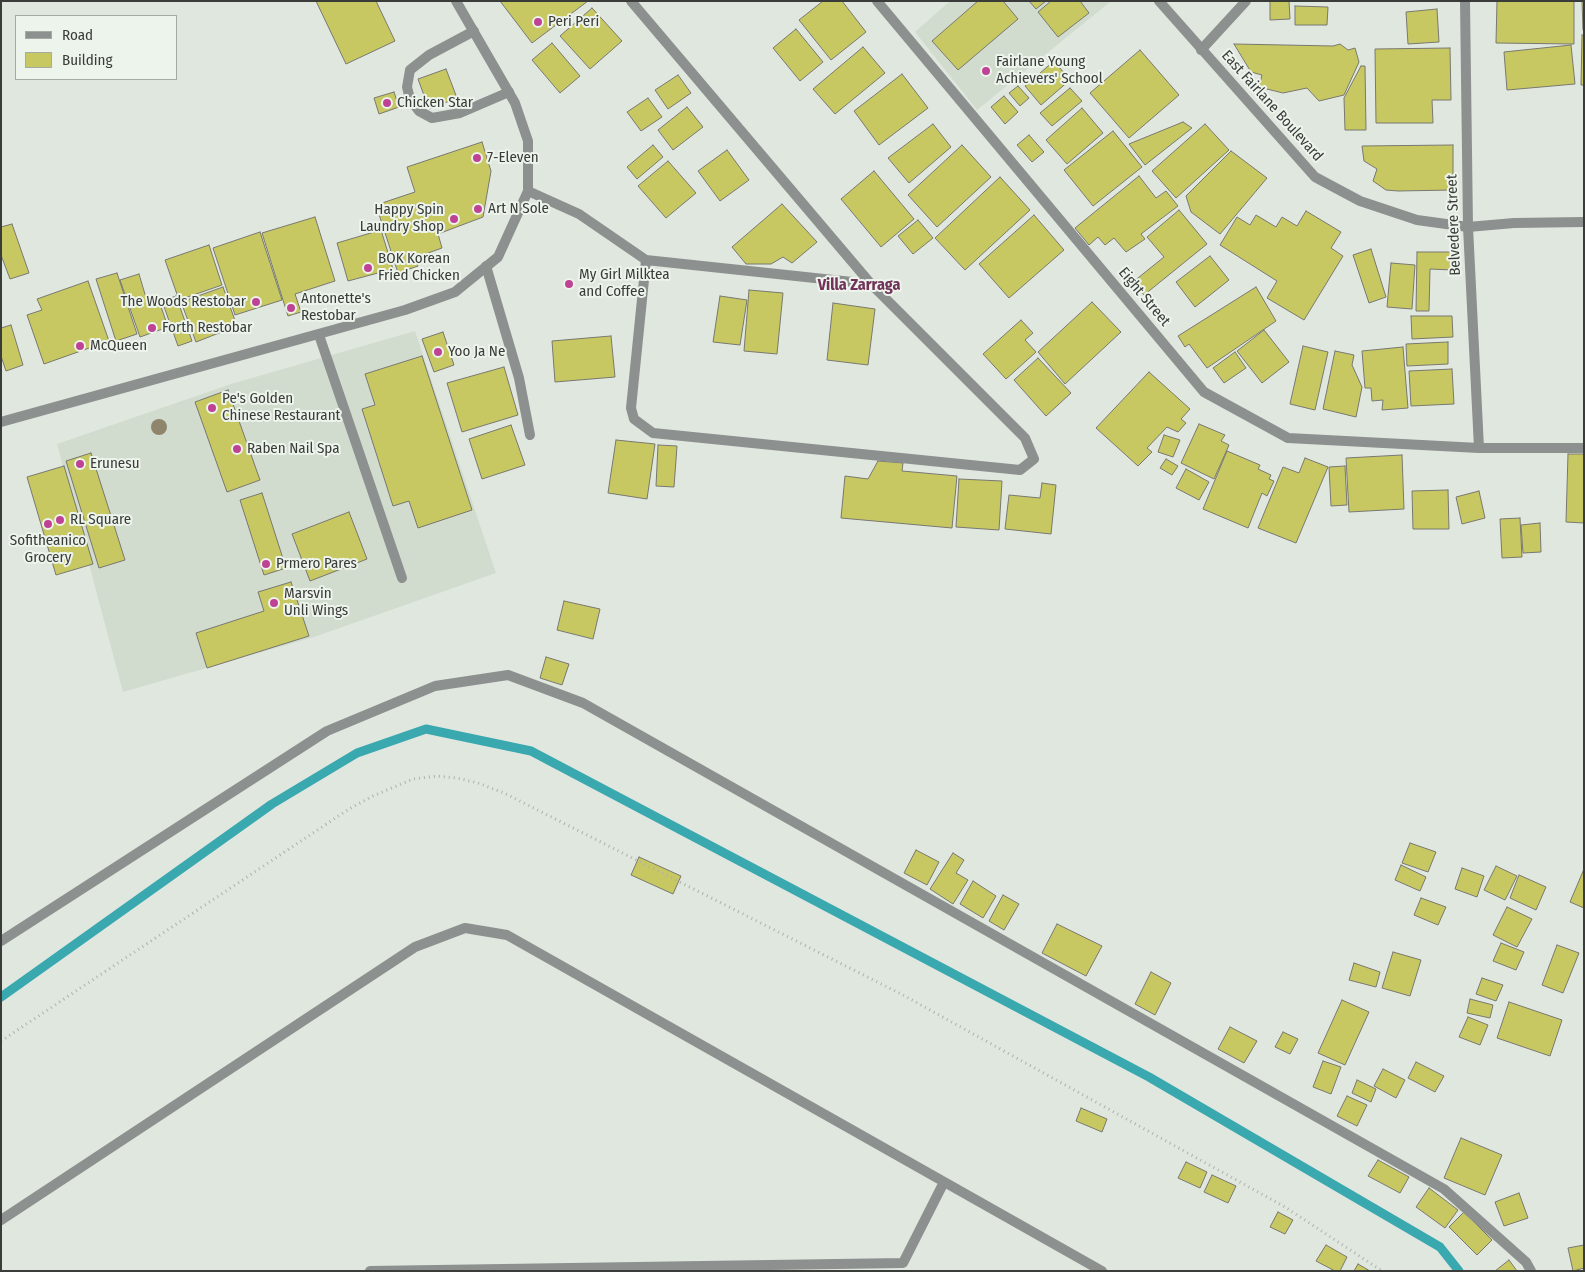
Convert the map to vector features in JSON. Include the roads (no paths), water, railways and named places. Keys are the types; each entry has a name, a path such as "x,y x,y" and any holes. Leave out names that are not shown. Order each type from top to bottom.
{"street":[{"path":"1,422 406,310 455,292 498,257 528,191 528,142 516,103 456,1"},
{"path":"631,1 871,284 1024,438 1034,459 1020,470 653,432 634,419 631,408 646,260"},
{"name":"Eight Street","path":"877,1 1204,392 1288,438 1479,448 1584,448"},
{"name":"East Fairlane Boulevard","path":"1159,1 1316,177 1360,201 1407,217 1468,227 1514,223 1584,222"},
{"path":"1201,50 1246,1"},
{"name":"Belvedere Street","path":"1464,1 1468,227 1479,448"},
{"path":"474,31 429,55 410,70 407,86 410,99 419,111 432,118 460,114 509,92"},
{"path":"528,191 579,214 646,260 871,284"},
{"path":"486,266 519,378 530,434"},
{"path":"319,335 402,578"},
{"path":"1,941 327,731 435,686 508,675 583,703 1444,1189 1526,1262 1531,1271"},
{"path":"1,1220 415,947 465,928 507,935 1102,1271"},
{"path":"370,1271 903,1263 944,1182"}],"waterway":[{"path":"1,997 272,804 357,753 426,729 531,751 1149,1077 1440,1247 1459,1271"}],"place":[{"name":"Peri Peri","path":"538,22"},
{"name":"Fairlane Young Achievers' School","path":"986,71"},
{"name":"Chicken Star","path":"387,103"},
{"name":"7-Eleven","path":"477,158"},
{"name":"Art N Sole","path":"478,209"},
{"name":"Happy Spin Laundry Shop","path":"454,219"},
{"name":"BOK Korean Fried Chicken","path":"368,268"},
{"name":"My Girl Milktea and Coffee","path":"569,284"},
{"name":"The Woods Restobar","path":"256,302"},
{"name":"Antonette's Restobar","path":"291,308"},
{"name":"Forth Restobar","path":"152,328"},
{"name":"McQueen","path":"80,346"},
{"name":"Yoo Ja Ne","path":"438,352"},
{"name":"Pe's Golden Chinese Restaurant","path":"212,408"},
{"name":"Raben Nail Spa","path":"237,449"},
{"name":"Erunesu","path":"80,464"},
{"name":"RL Square","path":"60,520"},
{"name":"Sofitheanico Grocery","path":"48,524"},
{"name":"Prmero Pares","path":"266,564"},
{"name":"Marsvin Unli Wings","path":"274,603"}],"district":[{"name":"Villa Zarraga","path":"859,286"}]}
